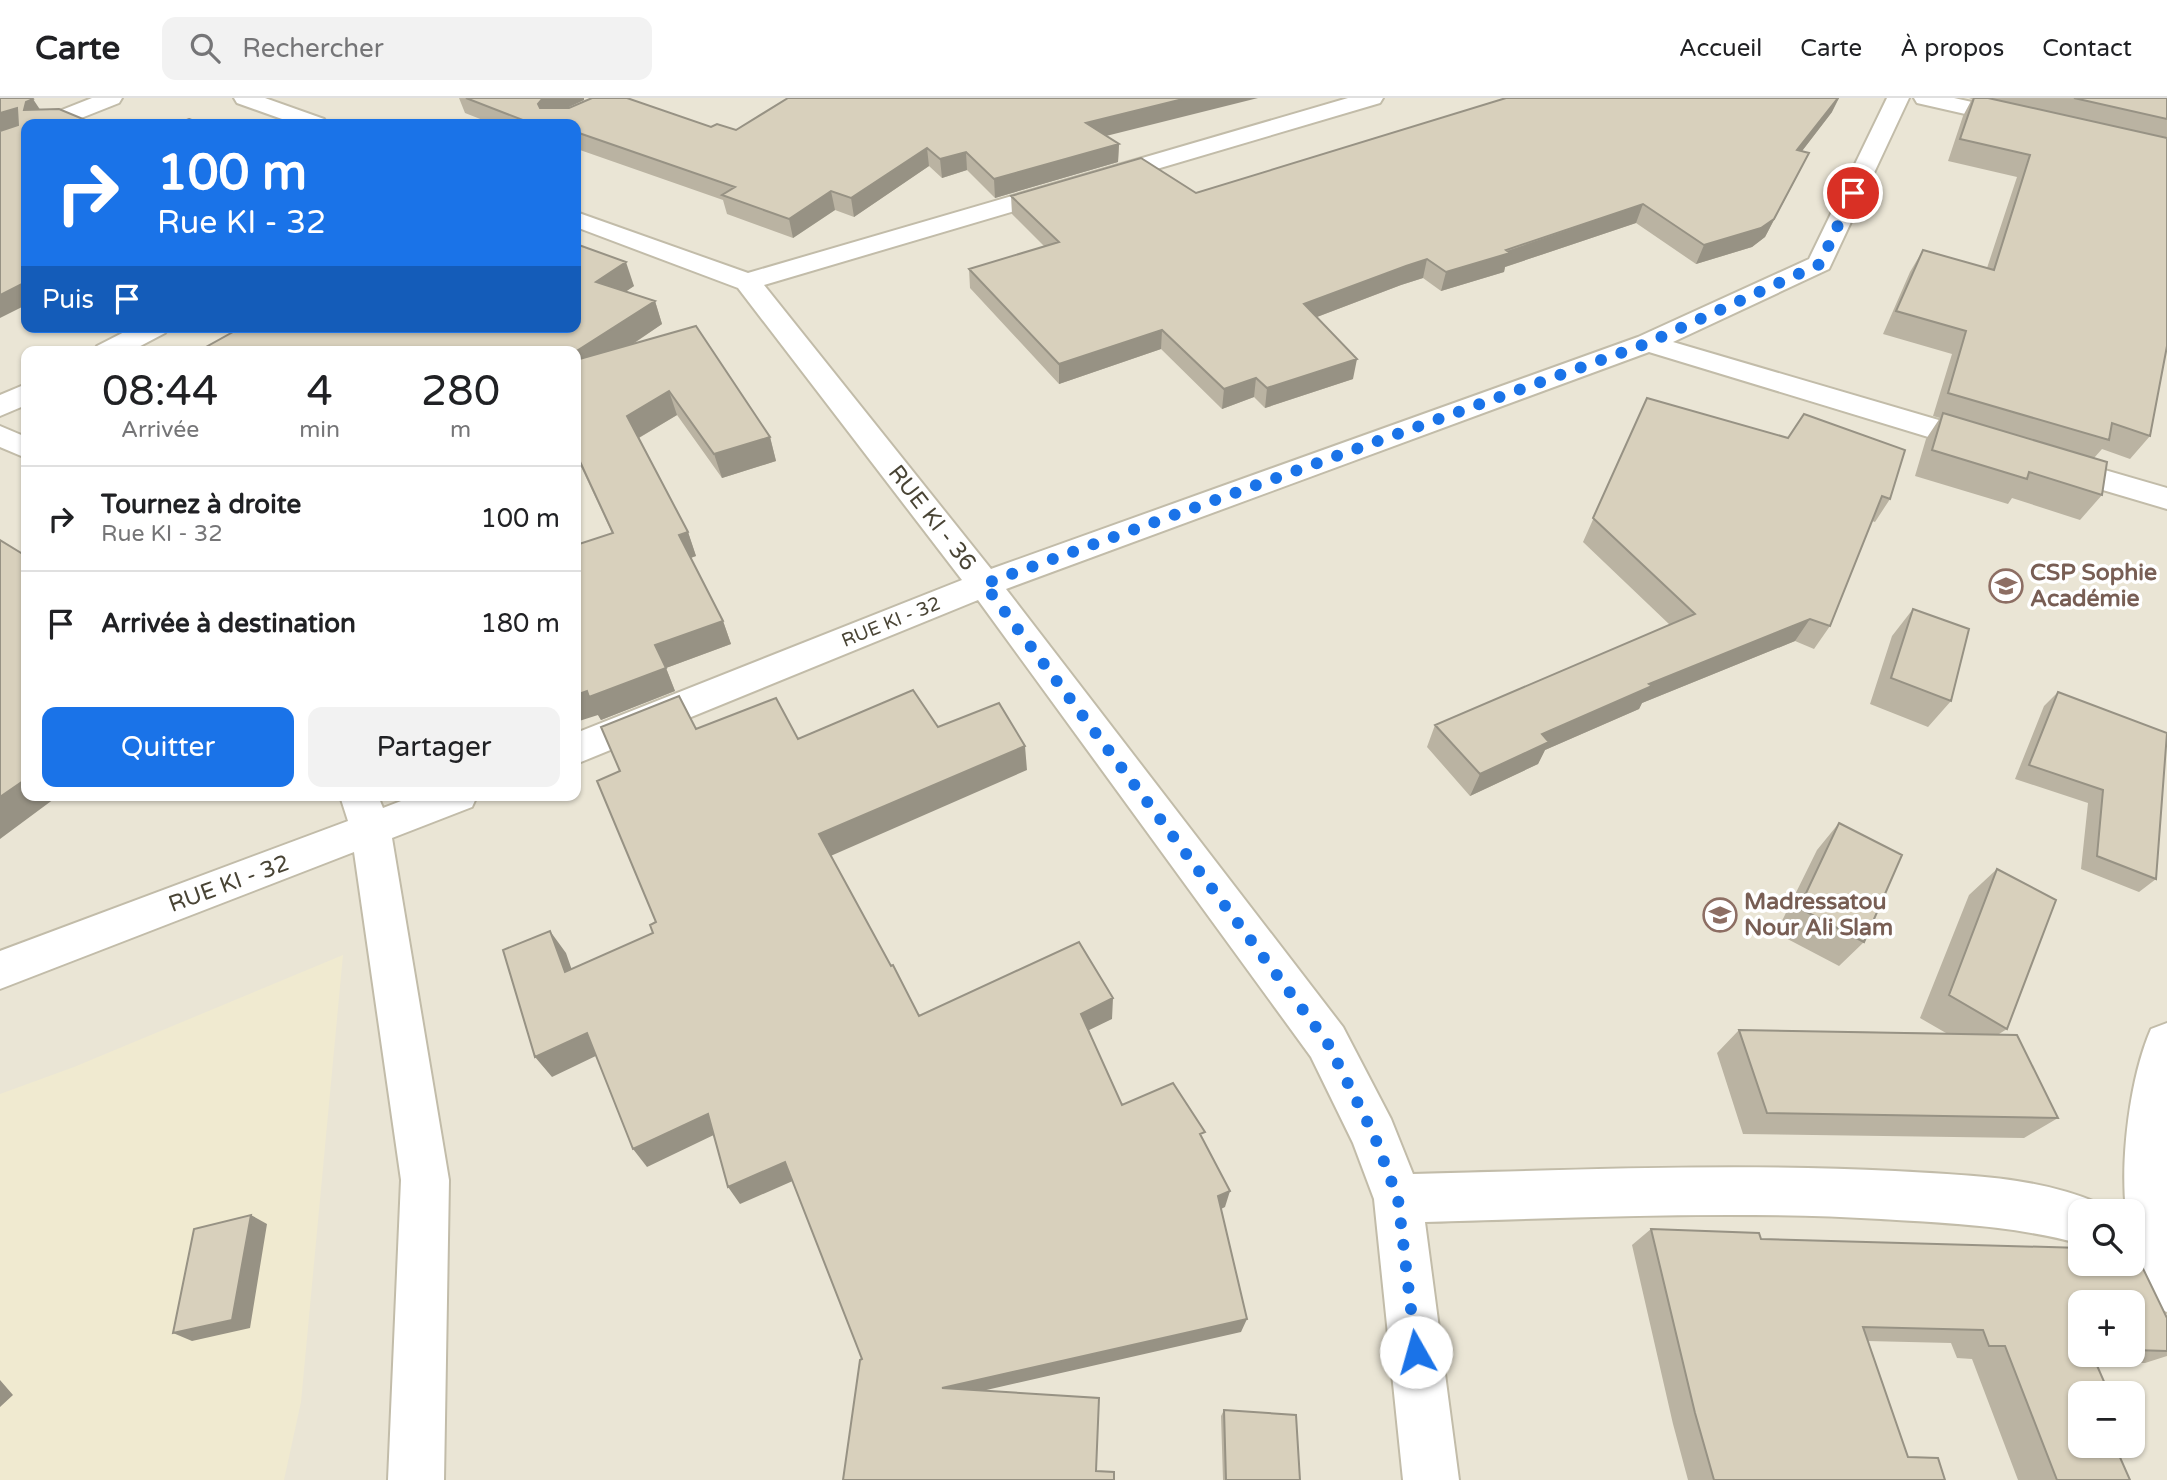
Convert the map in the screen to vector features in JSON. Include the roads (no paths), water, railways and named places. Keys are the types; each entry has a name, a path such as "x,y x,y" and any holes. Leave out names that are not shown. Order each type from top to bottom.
{"street":[{"path":"59,119 111,98"},
{"path":"245,98 302,119"},
{"path":"581,221 747,282 1373,98"},
{"name":"RUE KI - 32","path":"581,747 984,584 1648,343 1820,264 1898,98"},
{"path":"1924,98 2046,126"},
{"name":"RUE KI - 36","path":"747,282 984,584 1327,1042 1374,1135 1398,1199 1431,1480"},
{"path":"119,346 143,333"},
{"path":"1648,343 2167,499"},
{"path":"0,407 21,396"},
{"path":"0,435 21,446"},
{"name":"RUE KI - 32","path":"0,970 365,814 432,801"},
{"path":"365,814 425,1180 416,1480"},
{"path":"2155,1255 2148,1185 2148,1150 2167,1044"},
{"path":"1398,1199 1809,1189 1972,1201 2068,1216"}],"place":[{"name":"CSP Sophie Académie","path":"2006,586"},
{"name":"Madressatou Nour Ali Slam","path":"1720,915"}]}
